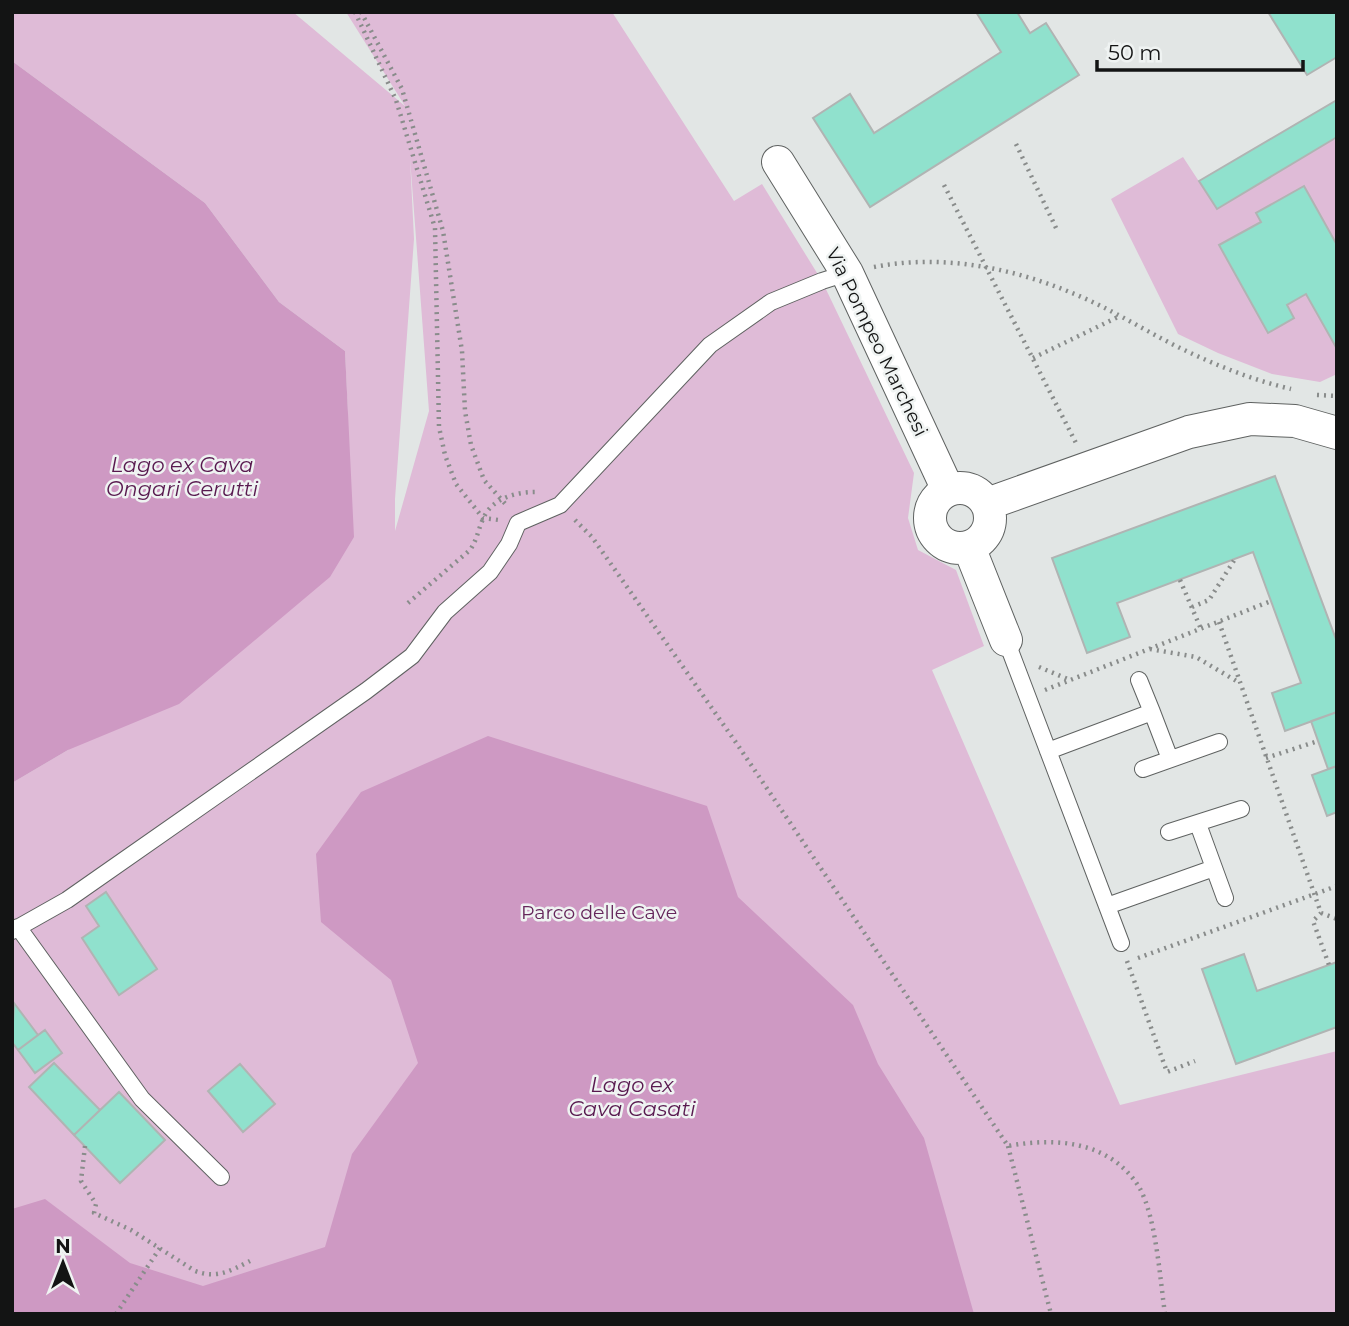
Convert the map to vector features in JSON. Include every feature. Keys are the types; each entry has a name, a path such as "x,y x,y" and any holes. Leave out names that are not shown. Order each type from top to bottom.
{"street":[{"name":"Via Pompeo Marchesi","path":"778,162 847,273 948,490"},
{"path":"988,504 1189,432 1250,419 1295,421 1337,433"},
{"path":"971,489 988,504 991,519 987,533 969,547 960,548 943,543 932,528 931,510 940,495 948,490 971,489"},
{"path":"969,547 1006,640"}],"lane":[{"path":"221,1177 142,1099 15,929 67,900 412,656 445,612 500,560 518,523 560,505 710,345 771,302 847,273"},
{"path":"1006,640 1121,943"},
{"path":"1139,680 1170,760"},
{"path":"1048,751 1152,712"},
{"path":"1143,769 1219,743"},
{"path":"1169,832 1241,809"},
{"path":"1198,824 1225,898"},
{"path":"1107,906 1214,869"}],"path":[{"path":"355,12 396,100 435,228 439,427 445,455 456,484 483,517 518,523"},
{"path":"361,12 402,89 443,231 463,351 465,411 471,445 484,480 503,499 494,504 483,517 476,542 470,550 408,603"},
{"path":"1016,145 1057,230"},
{"path":"944,185 1078,447"},
{"path":"847,273 897,263 945,261 1033,278 1074,293 1213,363 1262,382 1302,392"},
{"path":"1033,358 1120,316"},
{"path":"1315,395 1337,397"},
{"path":"560,505 592,537 729,733 1008,1146 1051,1314"},
{"path":"1192,607 1209,600 1235,559"},
{"path":"1180,580 1201,629"},
{"path":"1028,696 1271,601"},
{"path":"1219,622 1321,913 1337,919"},
{"path":"1149,649 1196,657 1240,683"},
{"path":"1035,655 1039,667 1070,680"},
{"path":"1266,758 1318,741"},
{"path":"1127,961 1337,886"},
{"path":"1321,913 1313,921 1329,965"},
{"path":"1121,943 1167,1072 1195,1061"},
{"path":"1008,1146 1040,1141 1077,1144 1109,1159 1126,1172 1139,1187 1147,1208 1165,1314"},
{"path":"85,1146 81,1181 96,1204 94,1213 131,1230 205,1275 221,1274 250,1261"},
{"path":"116,1314 160,1248"}],"green space":[{"name":"Parco delle Cave","path":"12,12 293,12 405,106 346,12 612,12 734,201 762,184 822,281 914,473 908,518 918,550 956,570 984,646 932,670 1120,1105 1337,1051 1337,1314 12,1314 12,783 68,750 348,415 345,351 279,302 205,203 12,61","holes":["410,158 429,411 395,531 414,239"]},
{"path":"1334,139 1337,144 1337,374 1320,382 1272,374 1178,334 1111,199 1183,157 1217,209"}],"water":[{"name":"Lago ex Cava Ongari Cerutti","path":"12,61 205,203 279,302 345,351 354,537 330,577 179,704 68,750 12,783"},
{"name":"Lago ex Cava Casati","path":"488,736 707,806 738,897 853,1005 878,1064 924,1138 974,1314 12,1314 12,1209 45,1199 130,1263 203,1286 325,1247 352,1154 418,1063 391,980 321,922 316,854 361,792"}],"building":[{"path":"976,12 1017,12 1030,33 1046,23 1079,75 870,207 813,118 850,94 874,133 1001,52"},
{"path":"1268,12 1337,12 1337,57 1307,75"},
{"path":"1337,100 1337,137 1217,209 1199,181"},
{"path":"1304,186 1337,245 1337,349 1306,294 1287,305 1294,318 1268,333 1219,245 1261,222 1256,213"},
{"path":"1275,476 1337,642 1337,712 1285,731 1272,693 1301,683 1253,552 1117,603 1130,637 1087,653 1052,558"},
{"path":"1337,712 1337,766 1328,769 1311,721"},
{"path":"1337,766 1337,812 1327,816 1312,775"},
{"path":"106,892 157,969 119,995 82,938 99,926 86,906"},
{"path":"1244,954 1257,991 1337,962 1337,1027 1236,1064 1202,969"},
{"path":"14,1003 38,1035 18,1050 12,1042"},
{"path":"45,1030 62,1053 35,1073 18,1050"},
{"path":"54,1063 100,1110 74,1135 29,1087"},
{"path":"240,1064 275,1104 243,1132 208,1091"},
{"path":"119,1092 165,1140 120,1183 74,1135"}]}
